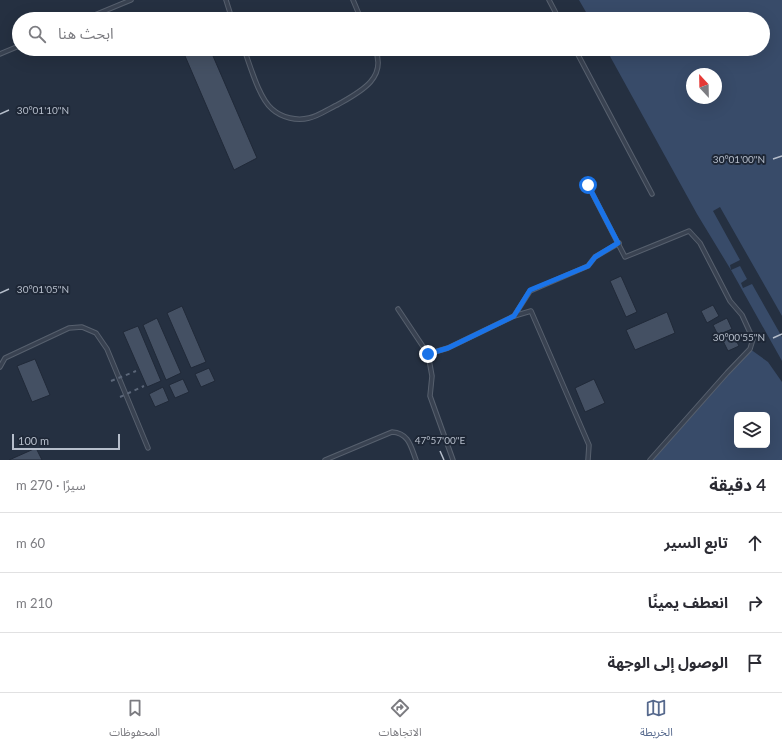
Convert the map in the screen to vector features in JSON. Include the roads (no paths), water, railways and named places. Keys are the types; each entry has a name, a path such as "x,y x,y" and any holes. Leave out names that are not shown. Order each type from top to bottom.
{"lane":[{"path":"102,12 131,0"},
{"path":"226,0 230,12"},
{"path":"353,0 358,12"},
{"path":"549,0 555,12"},
{"path":"0,54 12,49"},
{"path":"247,56 263,99 277,113 296,119 310,118 322,113 365,88 372,81 376,72 378,63 376,56"},
{"path":"579,56 652,194"},
{"path":"588,185 625,257 689,231 700,243 730,301 742,315 753,339 750,349 650,460"},
{"path":"514,316 530,290 588,266 595,257 618,243"},
{"path":"398,308 428,354 432,376 430,396 453,460"},
{"path":"428,354 448,348 514,316 531,311 589,445 588,460"},
{"path":"0,367 6,358 69,328 82,327 96,333 107,349 148,448"},
{"path":"325,460 392,432 399,432 406,437 416,460"}],"water":[{"path":"579,0 782,0 782,361 731,270 697,214 610,56 770,56 770,12 586,12"},
{"path":"750,349 768,362 782,382 782,460 649,460"}],"railway":[{"path":"111,381 136,371"},
{"path":"120,397 144,386"}]}
